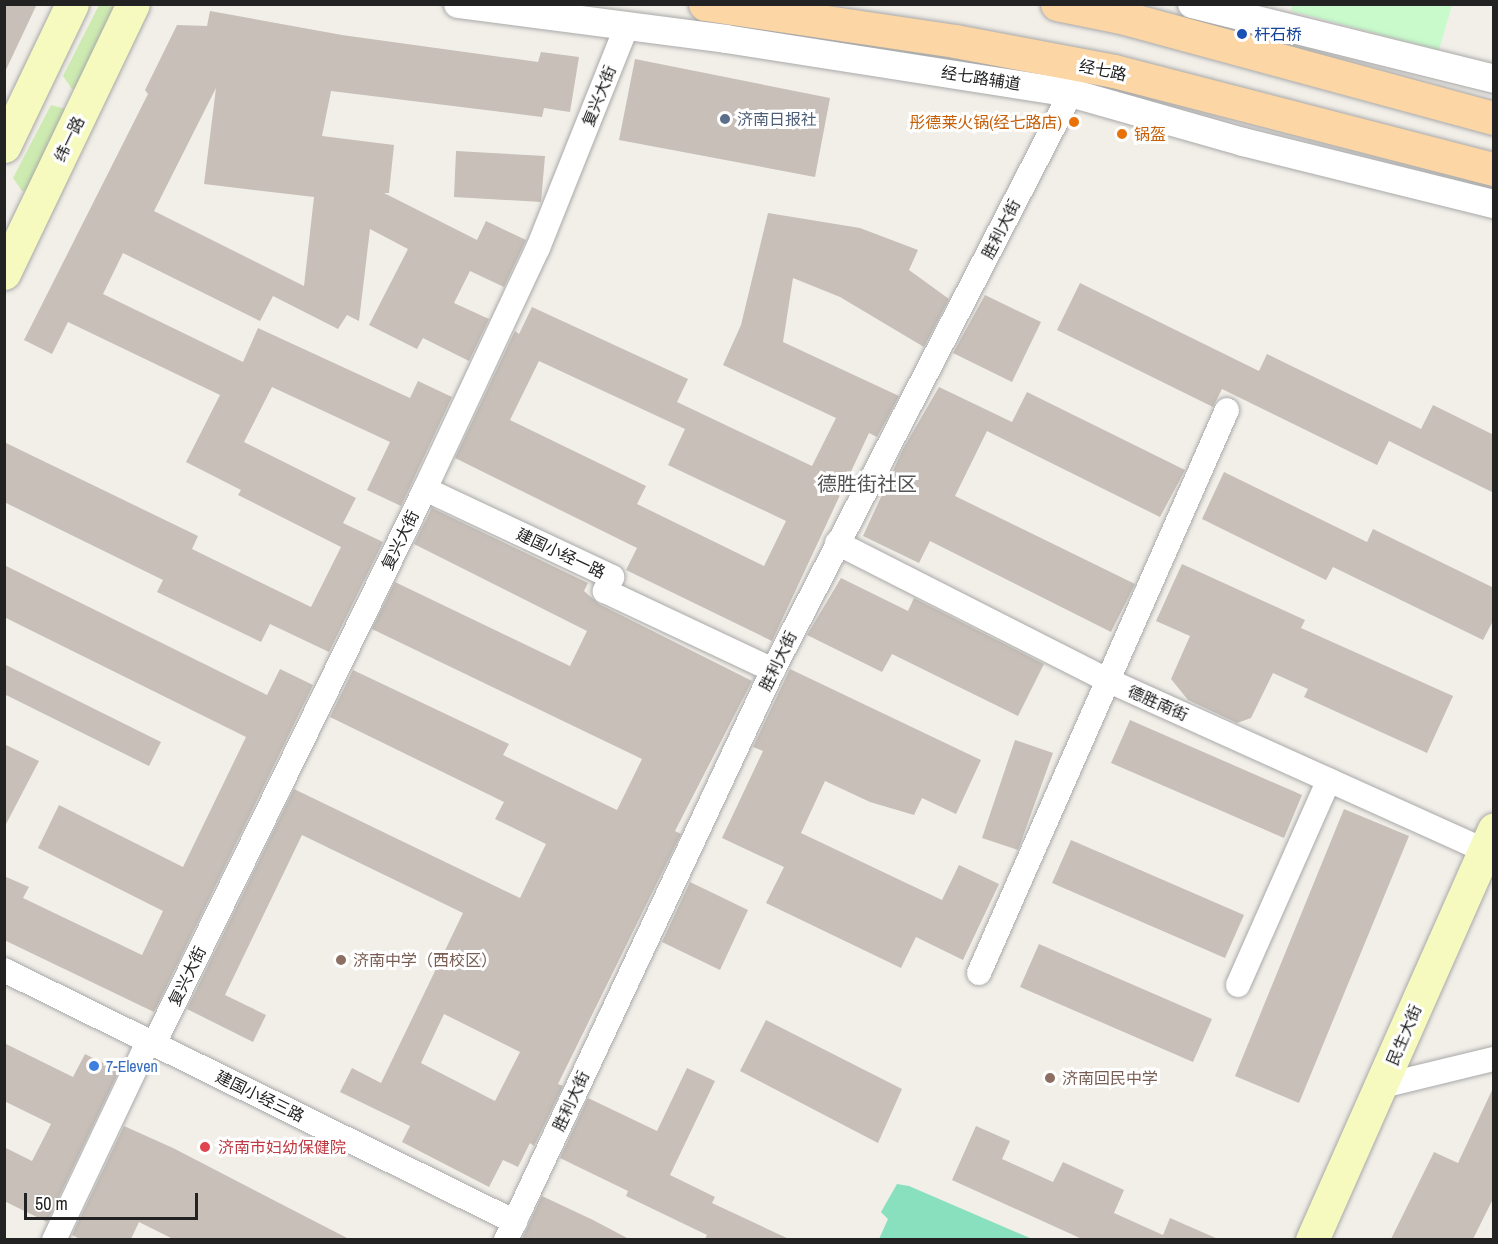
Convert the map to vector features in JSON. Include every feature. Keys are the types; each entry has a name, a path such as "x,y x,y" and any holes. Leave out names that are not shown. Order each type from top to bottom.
{"main road":[{"path":"4,146 72,4"},
{"name":"纬一路","path":"4,273 133,4"},
{"name":"经七路","path":"705,4 955,41 1114,71 1494,169"},
{"path":"1057,4 1125,18 1494,118"},
{"name":"民生大街","path":"1312,1239 1382,1086 1489,840"}],"street":[{"name":"经七路辅道","path":"458,4 627,26 1071,93 1244,142 1494,204"},
{"path":"1192,4 1494,79"},
{"name":"复兴大街","path":"54,1239 425,489 538,248 627,26"},
{"name":"胜利大街","path":"510,1231 773,670 1071,93"},
{"path":"979,973 1105,679 1227,410"},
{"name":"建国小经一路","path":"425,489 612,577 605,591 773,670"},
{"name":"德胜南街","path":"837,543 1105,679 1329,780 1489,840"},
{"path":"1238,985 1329,780"},
{"name":"建国小经三路","path":"4,970 151,1043 510,1231"},
{"path":"1382,1086 1494,1059"}],"green space":[{"path":"1293,4 1452,5 1439,50 1291,11"},
{"path":"99,5 115,7 78,89 72,89 63,76"},
{"path":"51,105 66,109 28,191 22,191 13,178"},
{"path":"897,1184 909,1186 1032,1239 879,1239 888,1219 881,1212"}],"building":[{"path":"4,4 37,4 4,74"},
{"path":"210,11 342,35 538,62 541,52 579,57 570,112 544,108 542,117 331,91 322,136 394,145 389,193 384,193 477,240 486,221 526,240 504,287 470,271 454,303 489,319 469,361 423,338 417,349 369,325 408,249 370,229 359,321 347,315 338,329 273,296 260,321 123,253 103,294 243,362 258,328 410,398 418,381 452,397 401,506 367,490 390,442 272,387 244,442 356,498 343,523 383,542 329,652 270,624 261,642 157,592 163,580 4,502 4,442 198,536 192,549 311,607 341,547 238,495 241,490 186,462 220,395 68,322 52,354 24,340 148,94 145,90 177,25 207,26","holes":["216,88 204,184 314,197 304,286 154,211"]},
{"name":"济南日报社","path":"635,59 830,98 815,177 619,140"},
{"path":"456,151 545,156 541,202 454,197"},
{"path":"768,213 860,228 918,250 909,270 949,299 924,347 840,297 793,278 783,342 899,396 877,437 869,433 772,641 626,570 637,548 455,458 515,331 519,334 532,307 688,379 677,402 812,466 836,418 723,365 741,325","holes":["539,361 685,429 668,465 786,521 764,566 637,504 646,486 510,420"]},
{"path":"1080,283 1259,371 1267,354 1421,429 1433,405 1494,435 1494,493 1389,441 1377,465 1222,389 1213,407 1057,330"},
{"path":"985,295 1041,322 1012,382 953,353"},
{"path":"939,387 1012,422 1027,392 1185,470 1160,517 987,431 955,496 1135,584 1111,632 930,541 919,563 863,536 903,449"},
{"path":"1224,472 1367,542 1373,529 1494,588 1494,619 1483,640 1333,567 1326,580 1202,519"},
{"path":"432,508 588,583 584,591 599,604 752,681 675,831 681,834 558,1084 563,1086 534,1146 530,1143 518,1167 503,1160 489,1187 402,1142 410,1126 340,1092 352,1068 381,1083 463,913 302,835 225,995 266,1015 253,1042 187,1009 294,789 520,898 546,844 495,819 504,802 330,717 353,670 509,744 503,755 617,810 642,759 372,629 395,582 570,666 587,631 414,544","holes":["444,1014 520,1052 495,1101 421,1063"]},
{"path":"1182,564 1305,620 1301,628 1453,696 1427,753 1304,697 1308,689 1273,673 1251,718 1237,723 1188,700 1171,679 1190,636 1156,621"},
{"path":"4,565 267,695 280,669 313,685 154,1012 4,940 4,876 29,887 23,898 142,955 163,911 38,848 59,805 183,867 246,737 4,617"},
{"path":"841,578 908,611 914,598 1044,664 1018,716 892,654 882,672 807,635"},
{"path":"4,664 161,742 149,766 4,694"},
{"path":"790,669 981,760 956,814 922,798 914,815 870,802 825,781 801,833 942,900 959,865 999,884 963,960 916,937 901,968 766,903 784,867 722,838 763,751 753,747"},
{"path":"1130,720 1302,795 1284,838 1111,763"},
{"path":"1015,740 1053,753 1018,850 982,838"},
{"path":"4,744 39,761 4,828"},
{"path":"1344,809 1409,836 1299,1103 1235,1076"},
{"path":"1071,840 1244,915 1225,958 1052,883"},
{"path":"690,882 748,910 720,970 662,942"},
{"path":"1039,944 1212,1019 1193,1062 1020,987"},
{"path":"766,1020 902,1089 878,1143 740,1071"},
{"path":"4,1043 73,1077 85,1054 119,1071 47,1222 4,1201 4,1147 32,1161 51,1124 4,1101"},
{"path":"687,1068 715,1081 670,1175 715,1197 712,1203 789,1239 705,1239 707,1235 626,1196 628,1191 560,1158 588,1098 657,1131"},
{"path":"1494,1086 1494,1197 1473,1239 1391,1239 1434,1152 1458,1163"},
{"path":"124,1126 173,1148 349,1239 173,1239 139,1222 131,1239 80,1239 72,1235"},
{"path":"976,1126 1010,1141 1002,1159 1053,1182 1063,1162 1124,1190 1114,1213 1163,1235 1170,1218 1218,1239 1082,1239 952,1180"},
{"path":"542,1196 593,1220 629,1239 522,1239"}],"place":[{"name":"杆石桥","path":"1242,34"},
{"name":"济南日报社","path":"725,119"},
{"name":"彤德莱火锅(经七路店)","path":"1074,122"},
{"name":"锅盔","path":"1122,134"},
{"name":"济南中学（西校区）","path":"341,960"},
{"name":"7-Eleven","path":"94,1066"},
{"name":"济南回民中学","path":"1050,1078"},
{"name":"济南市妇幼保健院","path":"205,1147"}],"district":[{"name":"德胜街社区","path":"867,483"}]}
